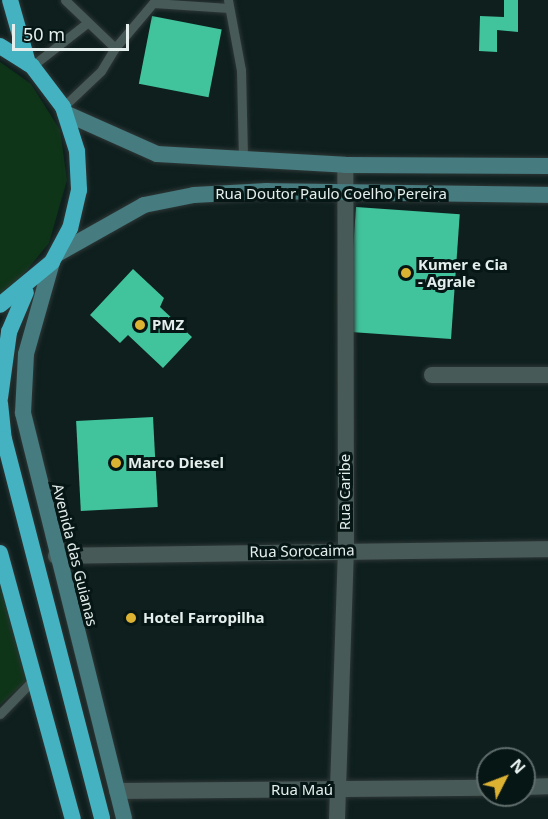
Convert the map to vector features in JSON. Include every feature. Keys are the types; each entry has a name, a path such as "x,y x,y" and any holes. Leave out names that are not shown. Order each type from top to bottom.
{"highway":[{"path":"0,305 29,285 54,258 70,228 79,190 77,151 64,110 30,64 10,0"},
{"path":"0,46 30,64"},
{"path":"0,398 9,332 29,285"},
{"path":"0,403 2,434 102,819"},
{"path":"0,553 36,677 73,819"}],"main road":[{"name":"Rua Doutor Paulo Coelho Pereira","path":"64,110 158,154 243,161 345,165 548,166"},
{"name":"Rua Doutor Paulo Coelho Pereira","path":"54,258 144,205 267,191 344,194 548,195"},
{"name":"Avenida das Guianas","path":"54,258 26,354 23,412 56,556 124,819"}],"street":[{"name":"Rua Caribe","path":"337,819 346,550 345,165"},
{"path":"432,375 548,375"},
{"name":"Rua Sorocaima","path":"56,556 346,550 548,549"},
{"name":"Rua Maú","path":"117,791 476,788"}],"lane":[{"path":"64,0 115,48"},
{"path":"64,110 101,71 115,48 153,3 229,4 241,70 243,161"},
{"path":"30,64 87,23"},
{"path":"0,714 36,677"}],"green space":[{"path":"0,62 31,84 60,130 67,180 49,243 13,287 0,294"},
{"path":"0,581 29,678 0,705"}],"building":[{"path":"504,0 518,0 518,32 497,30 497,52 479,51 480,16 504,17"},
{"path":"152,16 222,30 209,97 139,84"},
{"name":"Kumer e Cia - Agrale","path":"356,207 460,214 451,339 347,332"},
{"name":"PMZ","path":"133,269 164,298 160,307 192,337 163,368 128,335 120,343 90,315"},
{"name":"Marco Diesel","path":"153,417 158,507 81,511 76,421"}],"place":[{"name":"Kumer e Cia - Agrale","path":"406,273"},
{"name":"PMZ","path":"140,325"},
{"name":"Marco Diesel","path":"116,463"},
{"name":"Hotel Farropilha","path":"131,618"}]}
